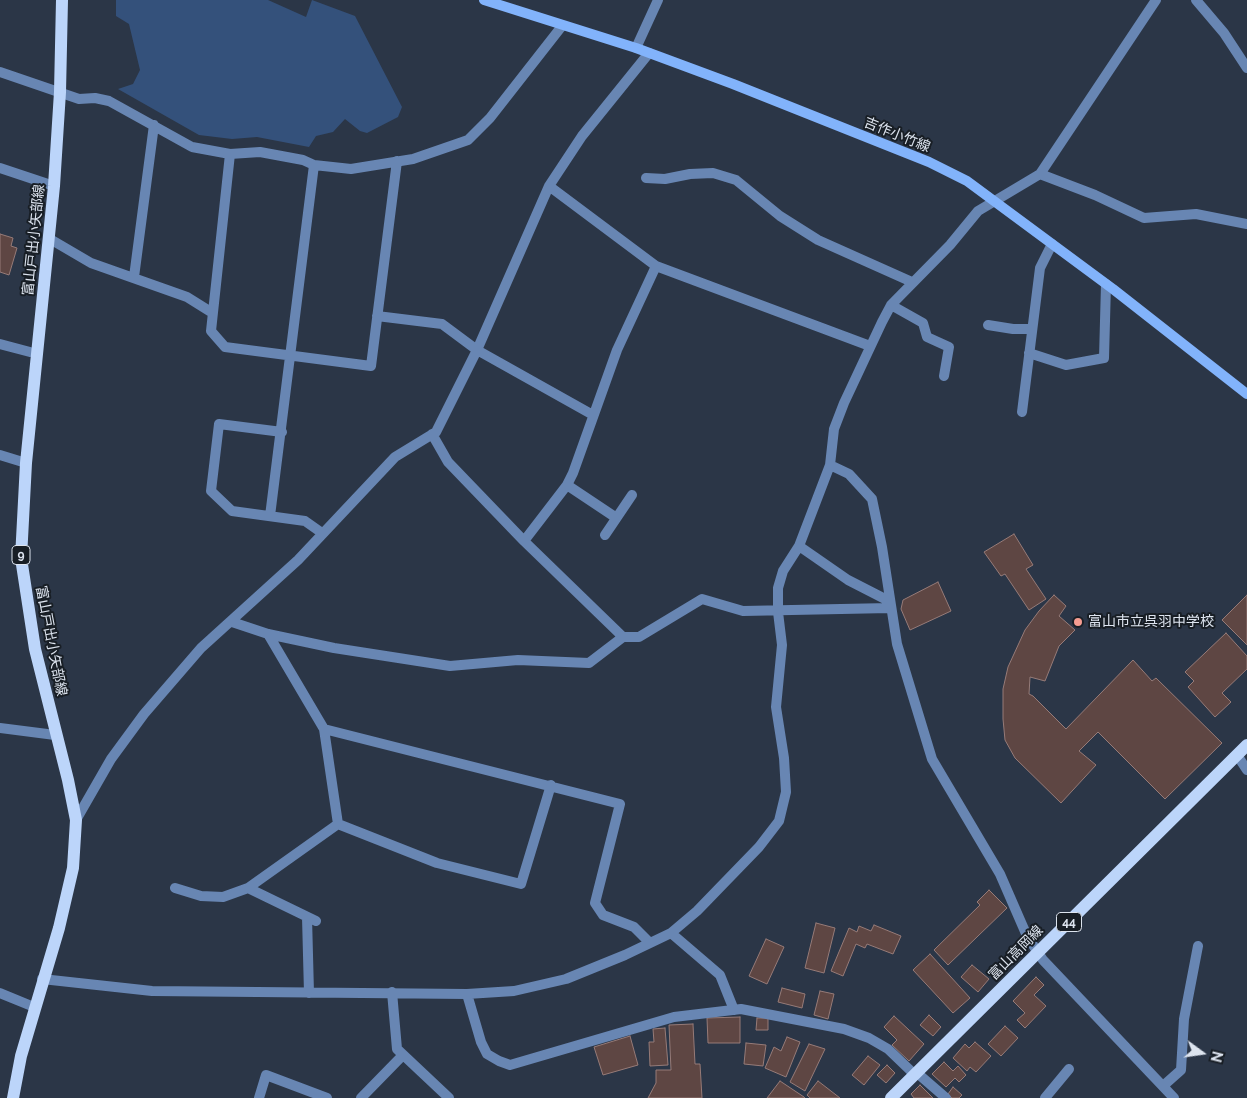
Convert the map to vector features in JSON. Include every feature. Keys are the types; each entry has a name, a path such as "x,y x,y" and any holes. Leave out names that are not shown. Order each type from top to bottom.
{"main road":[{"name":"富山戸出小矢部線","path":"14,1098 21,1056 42,979 59,928 73,868 76,820 68,780 55,735 33,641 21,558 26,463 54,186 60,92 62,0"},
{"name":"吉作小竹線","path":"484,0 636,48 929,162 967,181 1106,284 1247,394"},
{"name":"富山高岡線","path":"891,1098 1247,745"}],"street":[{"path":"636,48 658,0"},
{"path":"42,979 152,991 467,994 514,991 566,979 625,955 671,933 697,911 759,846 779,821 786,792 784,758 776,707 782,645 778,612 778,588 783,571 799,546 830,465 834,429 870,346 891,306 912,282 950,245 978,210 1040,174 1156,0"},
{"path":"1196,0 1224,33 1247,68"},
{"path":"0,72 79,98 95,98 109,101 192,147 230,154 260,152 303,160 314,165 351,169 397,161 447,148 468,140 490,118 562,26"},
{"path":"76,820 111,759 144,714 201,648 232,622 298,560 395,456 436,432 477,350 549,186 582,136 649,53"},
{"path":"134,277 154,125"},
{"path":"230,154 211,312 211,331 225,347 371,366 397,161"},
{"path":"270,516 314,165"},
{"path":"0,168 54,186"},
{"path":"646,178 665,179 690,174 714,174 736,180 780,216 818,240 912,282"},
{"path":"1040,174 1095,195 1144,218 1196,214 1247,224"},
{"path":"549,186 656,266 870,346"},
{"path":"50,239 91,262 187,297 211,312"},
{"path":"1022,412 1040,268 1052,244"},
{"path":"524,541 567,485 573,473 617,350 656,266"},
{"path":"1029,353 1066,365 1104,358 1106,284"},
{"path":"891,306 923,323 927,337 950,347 944,376"},
{"path":"377,316 442,324 477,350 593,415"},
{"path":"988,325 1012,329 1032,328"},
{"path":"0,344 30,352"},
{"path":"282,432 218,424 211,491 232,511 305,521 322,533"},
{"path":"432,434 448,462 524,541 623,637"},
{"path":"0,455 26,463"},
{"path":"830,465 849,474 872,500 882,546 889,605 897,644 932,759 1000,874 1027,936 1038,952 1174,1098"},
{"path":"567,485 616,517"},
{"path":"605,535 632,495"},
{"path":"799,546 848,580 889,605"},
{"path":"232,622 268,634 334,648 450,666 518,660 589,663 623,637 639,637 702,599 743,611 778,612 889,605"},
{"path":"268,634 324,728 338,824"},
{"path":"0,728 55,735"},
{"path":"324,728 620,804 595,903 603,915 634,926 650,942"},
{"path":"1237,755 1247,770"},
{"path":"338,824 437,863 521,884 551,785"},
{"path":"175,888 201,896 223,897 248,888 338,824"},
{"path":"248,888 312,919 309,992"},
{"path":"671,933 720,975 734,1010"},
{"path":"1163,1086 1181,1070 1184,1019 1198,946"},
{"path":"392,992 397,1049 449,1098"},
{"path":"0,993 34,1007"},
{"path":"467,994 481,1042 487,1054 499,1061 510,1064 674,1017 741,1010 844,1029 869,1038 888,1049 946,1098"},
{"path":"361,1098 403,1055"},
{"path":"1045,1098 1069,1069"},
{"path":"260,1098 266,1075 328,1098"}],"shaded area":[{"path":"116,0 268,0 306,17 312,0 355,16 402,107 398,117 367,133 360,131 345,119 333,132 316,136 309,147 257,137 232,139 199,135 118,89 133,84 140,70 129,24 116,16"}],"building":[{"path":"0,234 13,238 11,246 17,248 9,275 0,272"},
{"path":"1014,534 1033,565 1026,569 1046,599 1029,610 1005,574 1001,576 984,552"},
{"path":"938,582 951,611 910,630 901,609 903,600"},
{"path":"1054,595 1066,606 1059,616 1075,630 1059,646 1045,681 1030,677 1029,694 1066,729 1133,660 1152,681 1156,678 1222,743 1165,799 1098,732 1079,751 1096,765 1061,803 1015,758 1005,740 1003,689 1008,667 1025,630"},
{"path":"1247,595 1247,645 1222,620"},
{"path":"1226,633 1247,656 1247,669 1222,693 1231,702 1215,717 1188,687 1194,681 1185,672"},
{"path":"989,890 1007,908 948,965 934,950 980,905 977,902"},
{"path":"816,923 835,928 824,973 805,968"},
{"path":"874,925 901,936 893,954 867,944 865,948 856,944 843,976 831,971 849,928 857,932 859,926 871,931"},
{"path":"766,939 784,947 767,984 749,976"},
{"path":"930,954 970,998 953,1013 913,970"},
{"path":"972,965 989,979 978,992 961,977"},
{"path":"1036,977 1044,985 1034,995 1046,1006 1025,1028 1017,1020 1025,1013 1013,1001"},
{"path":"782,988 805,994 802,1008 778,1002"},
{"path":"820,991 834,994 828,1019 814,1015"},
{"path":"929,1015 941,1027 933,1036 920,1025"},
{"path":"894,1016 924,1044 909,1061 892,1045 897,1040 884,1027"},
{"path":"740,1017 740,1043 708,1043 707,1018"},
{"path":"757,1018 768,1018 768,1030 756,1030"},
{"path":"693,1024 695,1064 700,1064 702,1098 648,1098 656,1083 656,1070 671,1070 669,1025"},
{"path":"1005,1026 1018,1038 1001,1056 988,1044"},
{"path":"665,1028 668,1065 650,1066 649,1042 654,1042 653,1029"},
{"path":"630,1036 638,1065 603,1075 594,1047"},
{"path":"787,1037 800,1042 786,1077 765,1068 774,1047 781,1051"},
{"path":"975,1042 991,1056 976,1072 970,1067 967,1071 953,1058 965,1044 969,1048"},
{"path":"746,1043 766,1045 763,1066 744,1064"},
{"path":"809,1044 825,1049 805,1091 790,1082"},
{"path":"868,1056 880,1065 864,1085 852,1075"},
{"path":"944,1062 953,1071 958,1066 966,1075 959,1082 955,1078 946,1087 932,1074"},
{"path":"887,1065 895,1073 886,1083 877,1075"},
{"path":"780,1081 804,1097 805,1098 767,1098"},
{"path":"818,1081 840,1098 810,1098 807,1095"},
{"path":"920,1085 933,1098 914,1098 911,1094"},
{"path":"953,1087 962,1095 959,1098 952,1098 948,1094"}],"place":[{"name":"富山市立呉羽中学校","path":"1078,622"}]}
